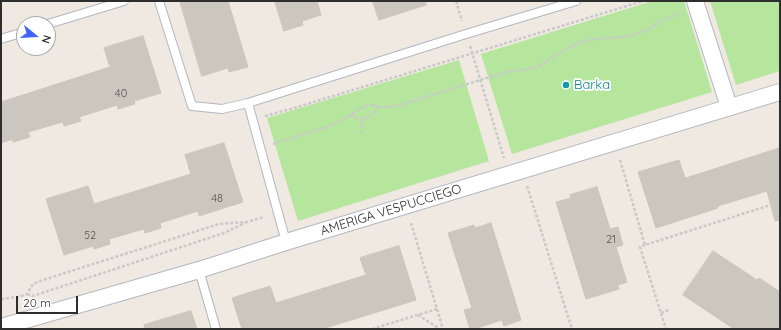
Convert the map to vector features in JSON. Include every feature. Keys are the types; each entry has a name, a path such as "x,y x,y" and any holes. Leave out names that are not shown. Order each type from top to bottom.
{"street":[{"path":"696,4 729,107"},
{"name":"AMERIGA VESPUCCIEGO","path":"1,326 199,270 286,242 780,92"}],"lane":[{"path":"56,22 124,1"},
{"path":"159,1 192,106 222,109 248,103 576,1"},
{"path":"1,39 16,34"},
{"path":"248,103 286,242"},
{"path":"199,270 216,329"}],"path":[{"path":"456,1 505,161"},
{"path":"253,120 644,1"},
{"path":"261,149 330,126 366,106 373,105 378,107 400,105 511,71 538,67 570,47 584,41 634,35 647,30 661,21 696,4"},
{"path":"351,115 362,119 371,116 376,112 378,107"},
{"path":"361,133 362,119"},
{"path":"615,142 645,245"},
{"path":"527,184 572,329"},
{"path":"666,329 640,247 780,202"},
{"path":"406,206 443,329"},
{"path":"27,294 33,296 224,233 247,222 270,215"},
{"path":"1,299 18,298 27,294 33,284 49,278 219,224 247,222"},
{"path":"372,329 437,309"},
{"path":"661,313 669,310"},
{"path":"418,315 440,329"}],"green space":[{"path":"652,1 684,1 712,92 512,154 481,54"},
{"path":"710,1 780,1 780,71 736,85"},
{"path":"459,60 489,161 298,221 267,118"}],"building":[{"path":"180,1 228,1 248,67 229,72 228,68 202,76"},
{"path":"275,1 317,1 321,15 302,21 303,25 284,31"},
{"path":"373,1 426,1 426,5 379,20"},
{"path":"143,36 161,93 134,101 135,104 118,109 117,105 79,117 81,121 64,126 63,122 28,132 30,137 13,142 13,139 1,143 1,102 110,67 104,48"},
{"path":"224,143 243,202 199,216 198,211 160,223 161,228 145,233 144,229 109,239 110,244 94,249 93,246 64,255 46,199 88,186 94,204 191,174 185,155"},
{"path":"780,148 780,220 775,221 767,191 718,206 718,208 656,228 638,172 679,160 685,178"},
{"path":"597,187 610,229 618,227 623,245 616,247 627,282 618,285 619,289 586,299 556,202 571,198 570,195"},
{"path":"491,223 521,320 504,326 502,320 470,329 464,310 472,308 448,233 474,225 475,228"},
{"path":"399,246 416,300 322,329 242,329 232,298 270,286 276,303 366,275 360,258"},
{"path":"713,251 757,280 759,278 780,292 780,329 734,329 683,295"},
{"path":"191,311 197,329 145,329 144,325"}],"place":[{"name":"Barka","path":"566,85"}]}
